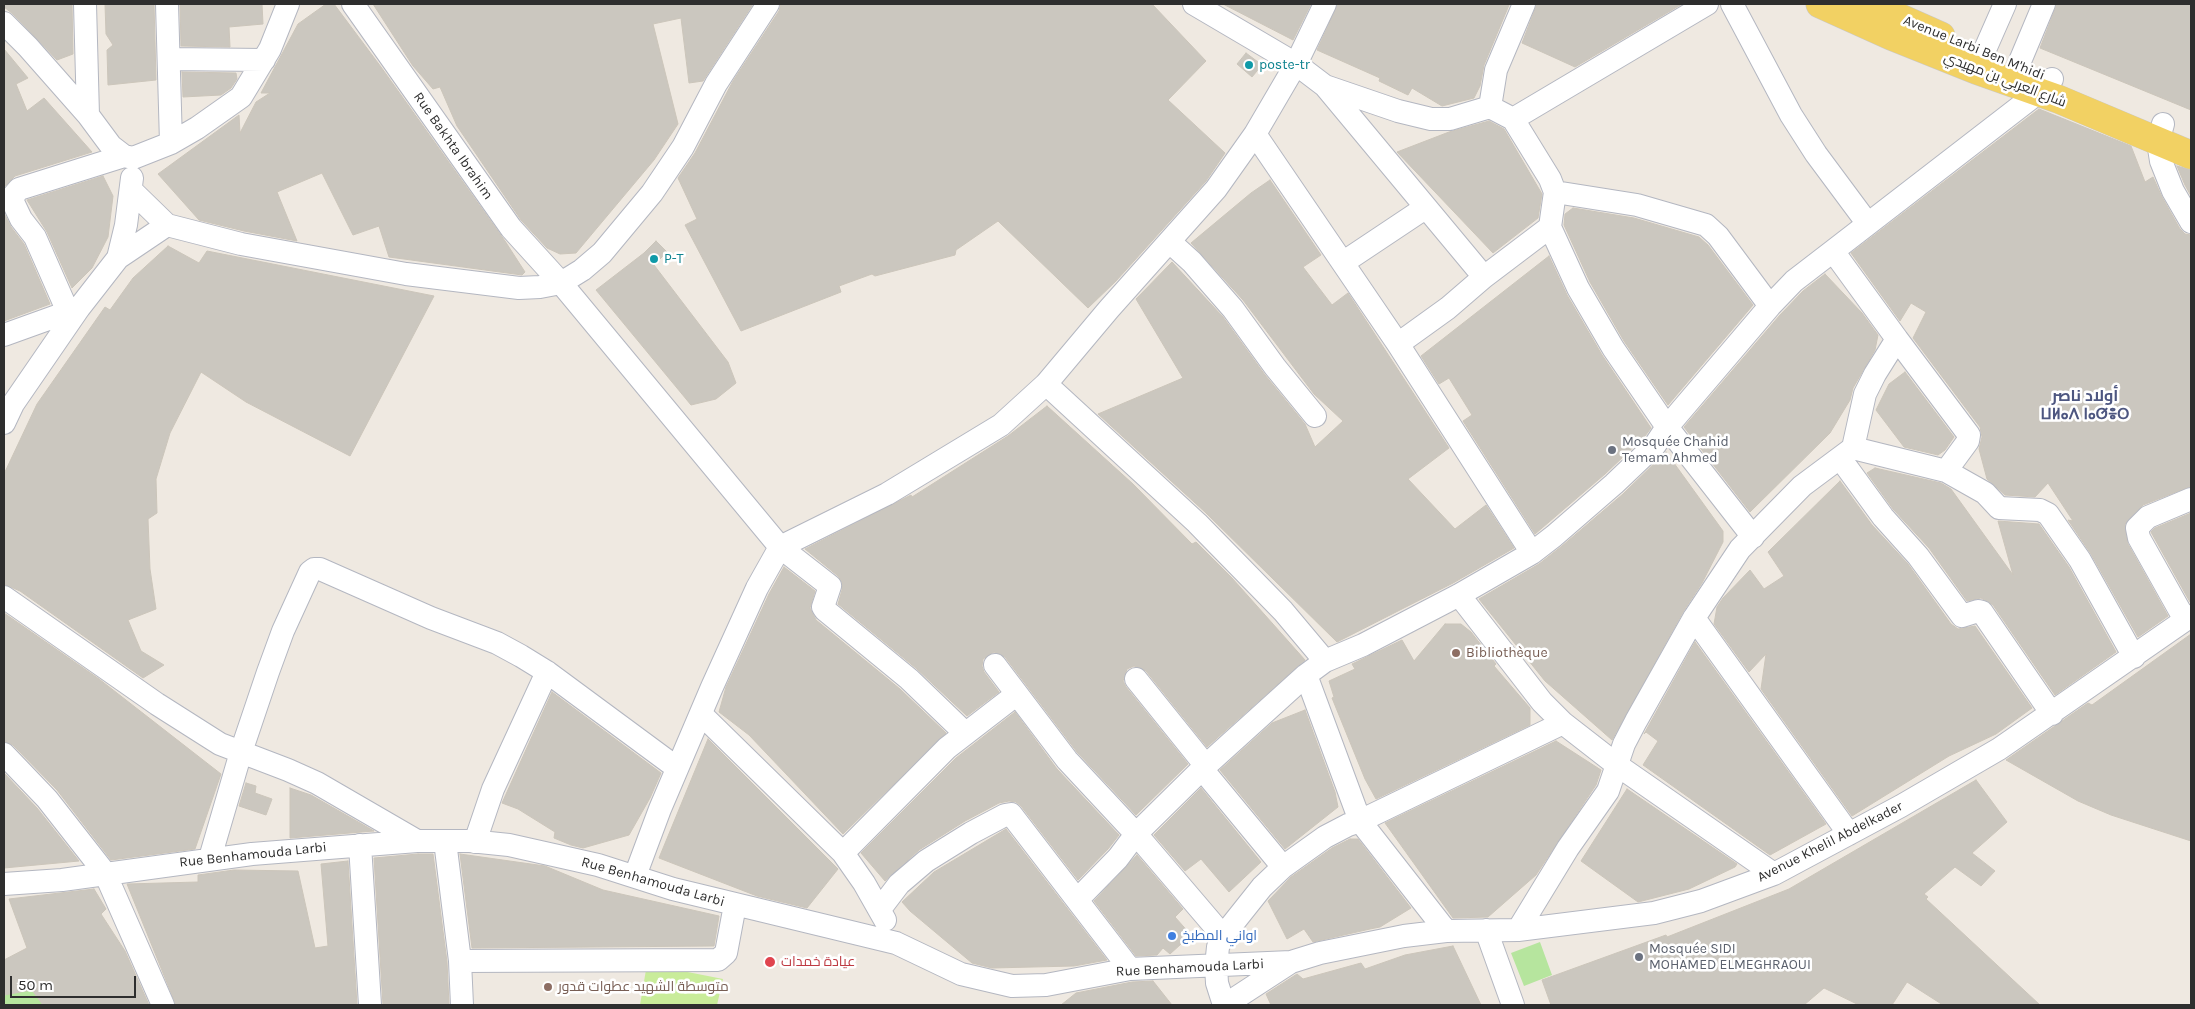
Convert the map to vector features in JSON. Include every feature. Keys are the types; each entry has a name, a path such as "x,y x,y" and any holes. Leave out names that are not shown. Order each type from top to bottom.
{"main road":[{"name":"Avenue Larbi Ben M'hidi","path":"1869,4 1979,61 2018,66 2045,85"},
{"name":"شارع العربي بن مهيدي","path":"1825,5 2045,85 2160,133 2191,155"},
{"path":"2160,133 2191,136"}],"street":[{"path":"85,4 88,115"},
{"path":"167,4 171,143"},
{"path":"73,310 35,237 21,219 13,203 11,190 171,143 197,128 241,97 264,60 288,4"},
{"name":"Rue Bakhta Ibrahim","path":"353,4 511,228 561,283 780,547 830,586 822,607 909,679 965,733"},
{"path":"131,190 167,225 241,244 406,274 519,288 561,283 582,270 602,253 652,193 683,147 716,84 768,4"},
{"path":"1194,4 1296,64 1325,86 1484,277"},
{"path":"635,876 677,768 749,606 780,547 887,494 968,445 1001,424 1046,384 1109,309 1216,189 1256,134 1296,64 1324,4"},
{"path":"1490,107 1496,70 1524,4"},
{"path":"1513,118 1707,4"},
{"path":"1732,4 1791,115 1816,154 1868,224"},
{"path":"1979,61 2005,4"},
{"path":"2018,66 2044,4"},
{"path":"4,23 28,47 88,115 112,146 128,157"},
{"path":"169,59 264,60"},
{"path":"1077,900 1118,858 1136,834 1204,768 1306,675 1325,661 1363,646 1459,595 1532,553 1614,484 1655,445 1667,427 1770,306 1794,281 2045,85"},
{"path":"1325,86 1398,111 1431,119 1450,119 1490,107 1513,118 1550,179 1555,192 1550,228 1578,288 1613,348 1667,427 1753,537"},
{"path":"2160,133 2165,175 2191,222"},
{"path":"1256,134 1344,262 1532,553"},
{"path":"118,258 131,190 128,157"},
{"path":"1555,192 1637,205 1706,225 1718,236 1770,306"},
{"path":"1344,262 1425,208"},
{"path":"4,422 13,404 73,310 118,258 167,225"},
{"path":"1398,344 1448,308 1484,277 1550,228"},
{"path":"1170,242 1192,262 1233,308 1274,367 1315,416"},
{"path":"1833,251 1969,435 1968,441 1946,471"},
{"path":"4,335 73,310"},
{"path":"1518,930 1568,848 1608,791 1636,722 1694,618 1740,549 1802,486 1847,453 1865,394 1897,339"},
{"path":"1046,384 1203,529 1283,611 1325,661"},
{"path":"1847,453 1946,471 1985,493 1999,508 2040,510 2052,517 2080,560 2134,657"},
{"path":"1847,453 1883,516 1918,556 1962,616 1978,610 1982,612 2052,714"},
{"path":"2188,618 2139,538 2137,528 2148,517 2191,499"},
{"path":"210,858 241,752 283,631 310,572 314,569 320,569 431,618 497,643 547,672 677,768"},
{"path":"1459,595 1542,702 1563,723 1617,765 1774,874"},
{"path":"4,597 157,704 220,744 317,783 417,841"},
{"path":"1694,618 1849,834"},
{"name":"Avenue Khelil Abdelkader","path":"1224,1005 1291,962 1320,952 1367,942 1446,931 1518,930 1654,913 1700,901 1774,874 1999,749 2188,618"},
{"path":"995,665 1067,760 1136,834 1223,936"},
{"path":"474,842 494,790 547,672"},
{"path":"1306,675 1360,821 1446,931"},
{"path":"1136,679 1283,867"},
{"path":"842,853 918,776 965,733 1017,694"},
{"path":"702,715 842,853 880,910 896,943"},
{"path":"1224,1005 1217,983 1218,947 1223,936 1262,887 1283,867 1325,837 1563,723"},
{"path":"4,754 47,798 105,873 163,1005"},
{"path":"880,910 899,884 926,861 971,833 1008,814 1018,821 1130,969"},
{"name":"Rue Benhamouda Larbi","path":"4,884 62,880 210,858 417,841 474,842 509,845 552,854 635,876 673,889 896,943 961,974 1012,986 1046,986 1130,969 1291,962"},
{"path":"445,841 460,961 462,1005"},
{"path":"360,845 370,1005"},
{"path":"460,961 718,960 726,953 735,905"},
{"path":"1486,930 1513,1005"}],"green space":[{"path":"1540,942 1552,975 1524,986 1511,953"},
{"path":"647,964 723,979 717,1005 640,1005"},
{"path":"32,990 43,1005 4,1005 4,996 7,994"}],"building":[{"path":"4,4 72,4 73,54 57,60 4,7"},
{"path":"105,4 154,4 156,80 108,85 107,50 113,45 106,34"},
{"path":"180,4 262,4 263,24 229,27 230,47 181,46"},
{"path":"326,4 334,4 381,67 505,241 525,272 522,275 389,257 379,226 353,235 322,173 277,192 297,241 199,220 158,174 239,115 240,133 256,102 270,93 261,93 298,24"},
{"path":"373,4 753,4 703,81 689,83 681,18 653,24 678,124 654,160 576,253 560,254 547,248 521,220 457,126 440,87 433,89 413,66"},
{"path":"781,4 1152,4 1206,61 1168,100 1225,153 1206,181 1116,281 1088,308 998,221 956,250 955,255 875,276 872,274 839,286 841,292 741,331 685,225 697,219 678,178 695,153 733,81 779,11"},
{"path":"1223,4 1311,4 1293,40"},
{"path":"1338,4 1509,5 1484,65 1480,86 1474,98 1442,106 1412,88 1408,95 1379,81 1380,78 1317,50"},
{"path":"1537,4 1682,4 1575,67 1522,43"},
{"path":"2057,4 2191,4 2191,110 2040,48"},
{"path":"4,49 28,78 16,84 27,111 44,98 92,152 15,176 4,187"},
{"name":"poste-tr","path":"1246,53 1262,65 1252,77 1237,64"},
{"path":"182,72 236,73 237,79 231,88 221,95 183,97"},
{"path":"2039,109 2131,146 2145,182 2153,177 2180,229 2185,234 2191,235 2191,486 2143,505 2125,524 2128,544 2168,616 2138,637 2091,554 2068,520 2073,521 2048,483 2035,497 2005,495 1987,479 1979,449 1982,437 1980,427 1913,338 1926,312 1911,303 1900,321 1851,253"},
{"path":"1489,121 1504,129 1542,194 1538,218 1493,253 1397,152 1449,132"},
{"path":"2177,166 2191,170 2191,196 2185,185"},
{"path":"103,176 113,196 108,237 92,268 72,288 47,232 27,200"},
{"path":"1270,180 1321,255 1303,267 1332,305 1348,293 1449,448 1408,479 1455,529 1486,505 1514,548 1453,583 1337,642 1206,513 1098,414 1183,378 1136,299 1172,262 1223,317 1265,375 1305,424 1315,447 1343,421 1314,394 1243,300 1191,243 1251,193"},
{"path":"1573,208 1634,218 1699,237 1708,245 1753,305 1668,405 1624,341 1590,282 1564,225 1565,214"},
{"path":"4,213 11,227 24,244 50,304 4,321"},
{"path":"656,241 667,252 654,265 728,362 736,383 716,399 691,405 596,290 644,253"},
{"path":"168,246 199,263 207,251 434,296 350,456 246,402 201,372 170,433 156,479 157,513 148,519 150,569 156,609 128,620 141,651 164,665 143,678 20,591 4,584 4,474 37,404 105,307 110,310 133,278"},
{"path":"1549,256 1567,295 1602,355 1651,428 1605,474 1535,534 1463,421 1472,415 1449,378 1439,384 1421,356"},
{"path":"1825,274 1862,313 1878,335 1875,350 1853,388 1850,400 1830,433 1750,512 1684,427 1780,315 1803,291"},
{"path":"1905,372 1954,437 1945,450 1938,455 1904,447 1876,410 1889,384"},
{"path":"1047,406 1133,484 1192,544 1196,542 1232,578 1305,660 1207,747 1146,671 1134,666 1127,669 1123,681 1126,687 1188,764 1136,815 1077,752 1005,657 994,652 983,659 982,666 984,672 999,692 967,716 917,669 838,604 842,582 838,576 805,549 911,495 912,497 1008,436"},
{"path":"1666,452 1723,531 1723,542 1702,583 1683,612 1612,740 1545,681 1479,599 1539,564 1562,546 1623,494"},
{"path":"1875,468 1941,483 1951,489 2013,575 1998,521 2039,524 2069,567 2116,652 2055,695 1993,605 1981,598 1967,601 1929,548 1893,509 1867,473"},
{"path":"1840,481 1872,525 1908,564 1951,624 1958,629 1975,626 2032,708 1996,734 1949,756 1852,816 1761,689 1766,654 1749,672 1714,624 1717,607 1723,598 1750,570 1764,589 1784,576 1768,552"},
{"path":"2191,513 2190,602 2151,532 2155,528"},
{"path":"784,567 815,591 810,608 816,620 900,689 946,733 843,834 749,735 719,712 726,687 769,594"},
{"path":"4,613 99,679 221,774 195,849 111,860 57,790 13,745 4,741"},
{"path":"1445,624 1461,624 1471,632 1496,664 1494,666 1530,708 1530,725 1376,799 1365,779 1332,698 1334,697 1329,681 1355,669 1352,664 1402,640 1414,661"},
{"path":"2191,634 2191,841 2111,815 2078,801 2006,760 2088,703 2092,705"},
{"path":"1695,642 1826,824 1770,855 1643,765 1658,741 1646,732 1644,734"},
{"path":"552,692 661,773 650,798 629,835 583,848 571,845 554,838 555,832 518,809 502,803"},
{"path":"1305,710 1335,792 1338,807 1285,849 1220,770 1272,723"},
{"path":"1015,712 1057,769 1119,835 1078,880 1021,806 1016,802 1009,801 999,803 965,821 919,850 885,881 861,853 956,758"},
{"path":"708,739 838,869 807,908 757,896 659,858"},
{"path":"1556,741 1601,770 1596,785 1536,875 1488,917 1453,918 1385,823"},
{"path":"4,773 37,808 79,861 4,868"},
{"path":"1976,780 2007,822 1972,853 1995,871 1981,886 1955,867 1924,894 1928,897 1926,899 2040,1005 1943,1005 1907,982 1892,1005 1859,1005 1824,988 1804,1005 1551,1005 1542,980 1666,935 1667,937 1789,889"},
{"path":"246,783 256,786 255,793 272,799 266,815 239,806"},
{"path":"290,788 311,795 374,831 290,838"},
{"path":"1201,788 1261,862 1229,892 1201,859 1185,871 1154,835"},
{"path":"1627,789 1737,864 1735,867 1689,889 1638,902 1581,861"},
{"path":"1006,829 1107,960 1074,966 992,968 972,963 910,911 902,902 934,872"},
{"path":"1350,839 1358,839 1411,908 1380,927 1313,942 1304,929 1287,939 1268,901 1291,877 1332,848"},
{"path":"433,854 447,962 449,1005 383,1005 374,858"},
{"path":"460,854 545,866 603,890 719,916 714,946 472,948"},
{"path":"1137,855 1183,909 1175,917 1191,935 1170,954 1163,948 1157,955 1136,956 1094,901"},
{"path":"348,861 357,1005 176,1005 127,884 198,882 198,875 234,870 298,871 315,948 328,946 321,864"},
{"path":"94,889 106,909 101,914 125,951 149,1005 43,1005 32,990 4,995 4,960 27,948 9,899"},
{"path":"1453,946 1481,1005 1271,1005 1266,994 1297,974 1303,979 1361,963 1365,969 1405,955"},
{"path":"1153,981 1172,1005 1061,1005 1076,993 1132,982"}],"place":[{"name":"poste-tr","path":"1249,65"},
{"name":"P-T","path":"654,259"},
{"name":"Mosquée Chahid Temam Ahmed","path":"1612,450"},
{"name":"Bibliothèque","path":"1456,653"},
{"name":"اواني المطبخ","path":"1172,936"},
{"name":"Mosquée SIDI MOHAMED ELMEGHRAOUI","path":"1639,957"},
{"name":"عيادة خمدات","path":"770,962"},
{"name":"متوسطة الشهيد عطوات قدور","path":"548,987"}],"district":[{"name":"أولاد ناصر ⵡⵍⴰⴷ ⵏⴰⵚⴻⵔ","path":"2085,405"}]}
